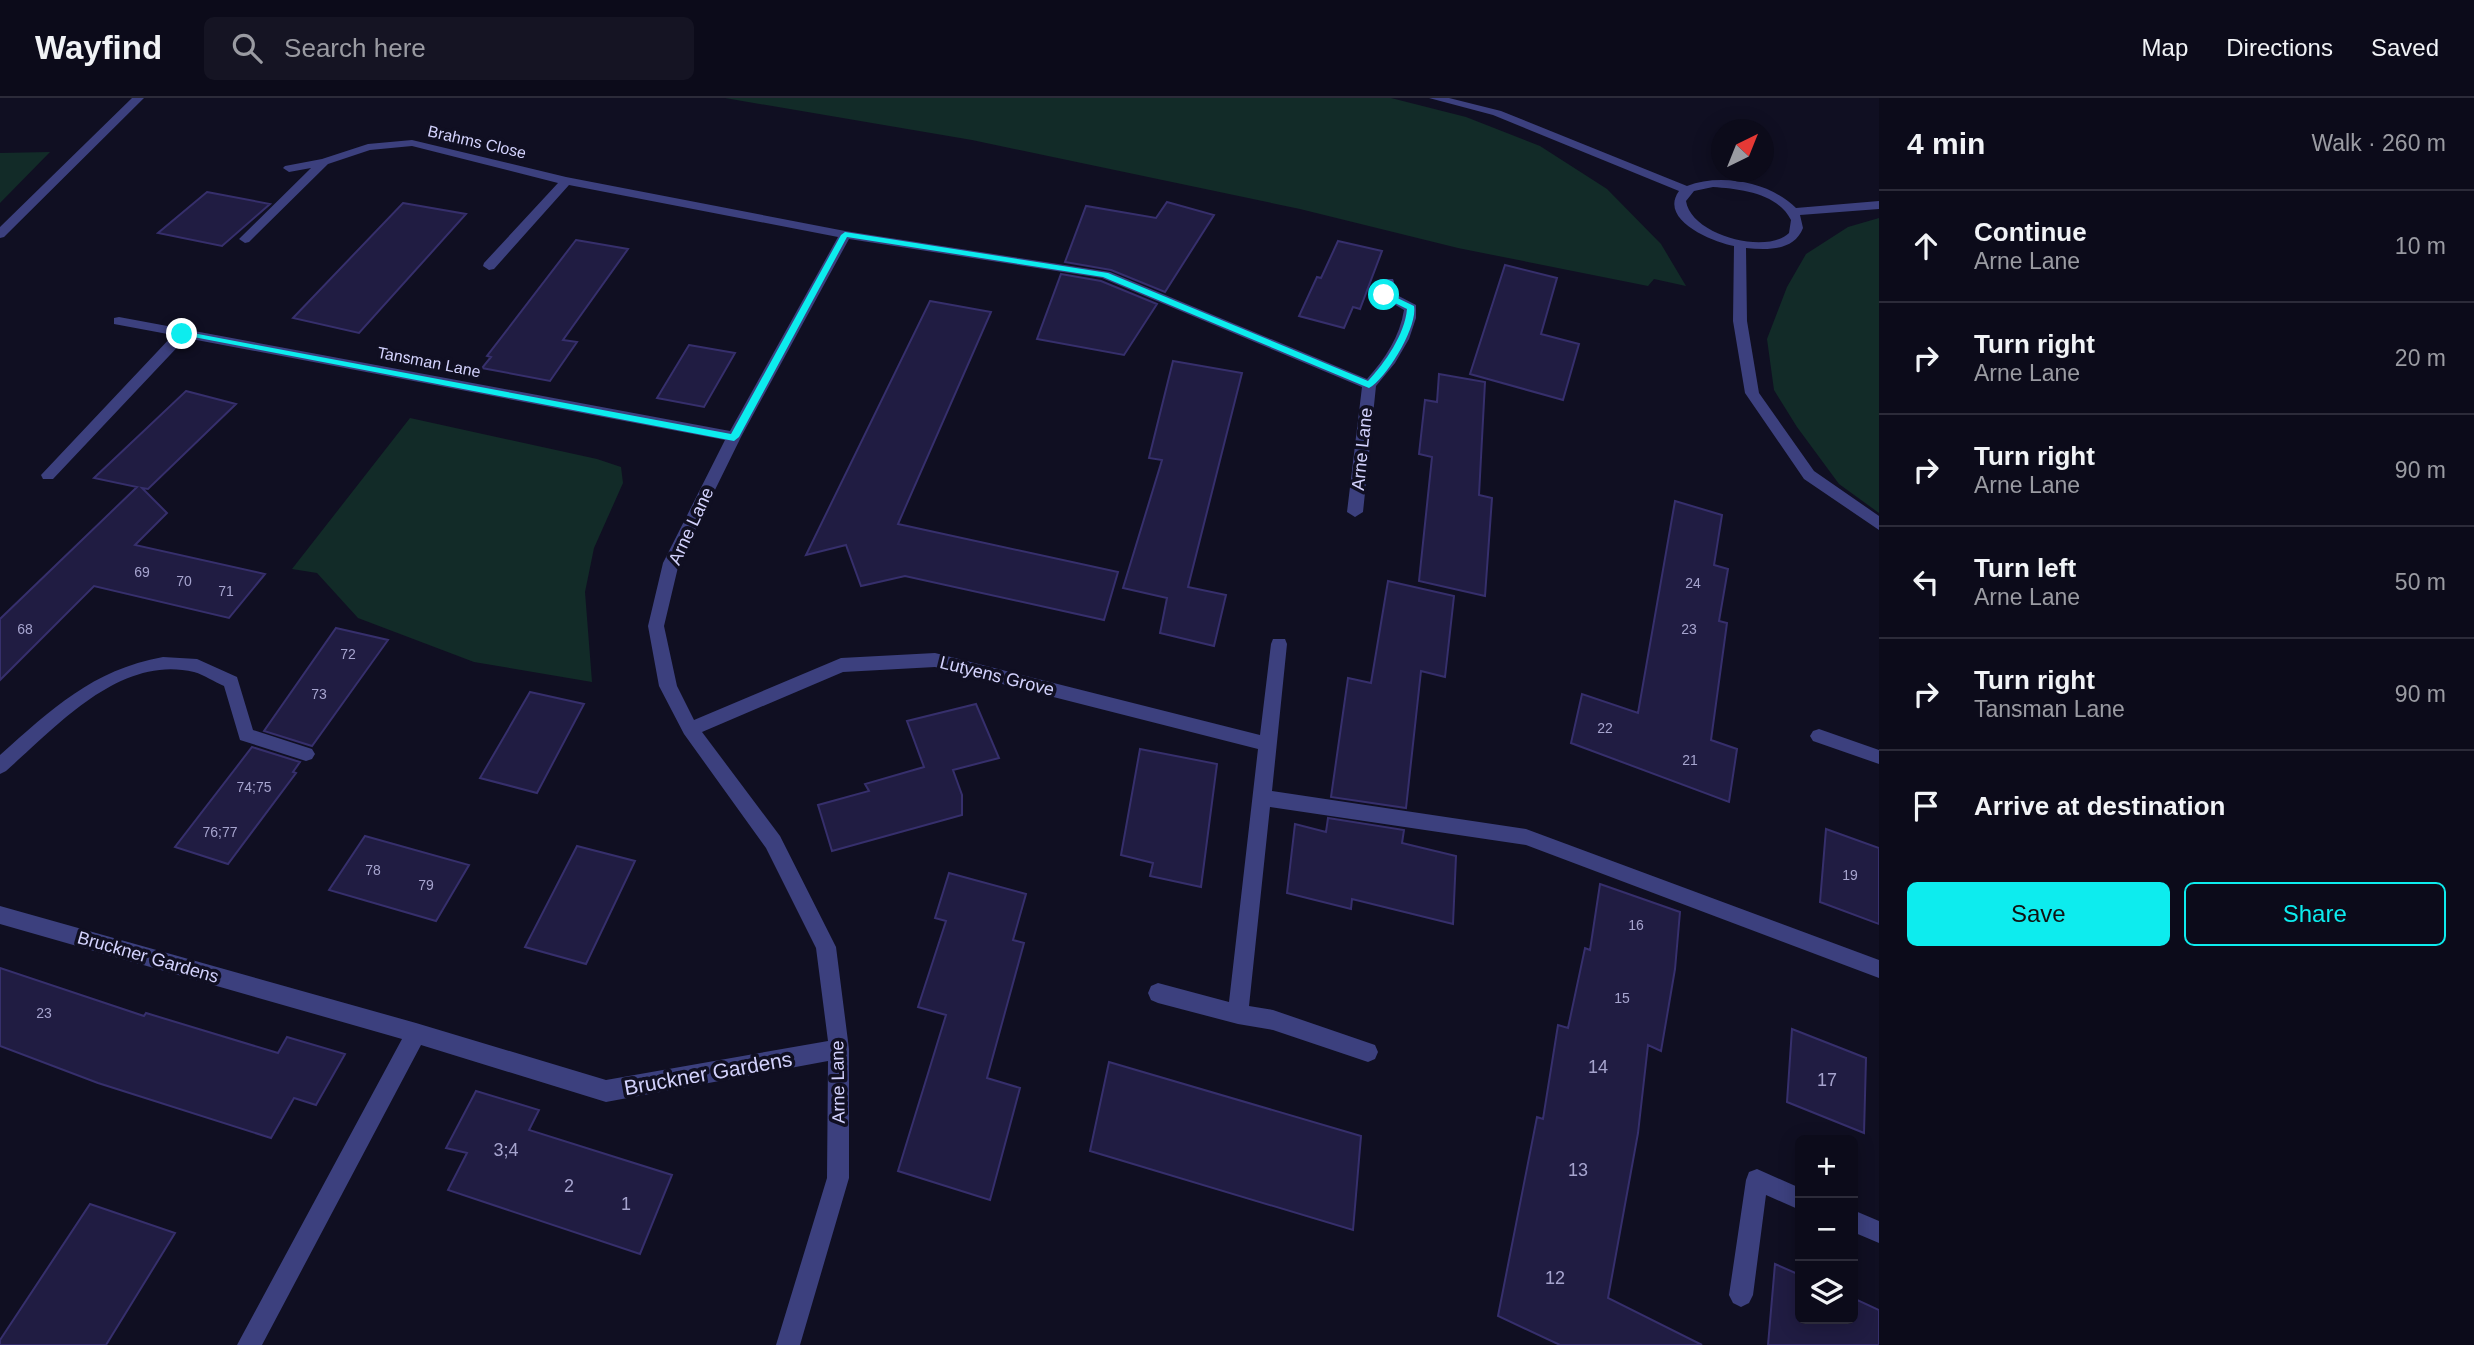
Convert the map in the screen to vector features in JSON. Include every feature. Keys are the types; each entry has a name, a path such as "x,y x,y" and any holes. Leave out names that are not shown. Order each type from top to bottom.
{"street":[{"path":"0,234 138,98"},
{"path":"1434,98 1497,113 1687,190"},
{"name":"Brahms Close","path":"245,239 324,162 368,147 412,144 464,154 566,181 845,235"},
{"path":"289,168 324,162"},
{"path":"489,266 566,181"},
{"path":"1713,183 1749,187 1774,198 1792,212 1798,222 1797,232 1790,239 1777,244 1740,244 1722,239 1693,224 1680,205 1681,197 1687,190 1713,183"},
{"path":"1792,212 1879,205"},
{"name":"Arne Lane","path":"788,1345 838,1178 839,1049 826,947 772,842 690,729 668,686 656,626 671,563 734,437 845,235 1105,275 1369,385"},
{"path":"1740,244 1740,321 1752,393 1810,475 1879,524"},
{"name":"Arne Lane","path":"1355,512 1369,385 1380,374 1410,324 1411,308 1384,295 1388,282"},
{"name":"Tansman Lane","path":"119,321 734,437"},
{"path":"48,475 182,334"},
{"path":"1238,1014 1279,643"},
{"name":"Lutyens Grove","path":"690,729 841,665 935,660 1268,744"},
{"path":"0,766 88,690 141,664 193,665 231,682 246,735 306,754"},
{"path":"1819,736 1879,757"},
{"path":"1263,797 1526,837 1879,969"},
{"name":"Bruckner Gardens","path":"0,915 416,1032 606,1091 839,1049"},
{"path":"1158,993 1238,1014 1273,1020 1368,1052"},
{"path":"249,1345 416,1032"},
{"path":"1741,1295 1757,1181 1798,1198"},
{"path":"1858,1223 1879,1232"}],"green space":[{"path":"725,98 1391,98 1466,117 1540,146 1607,189 1661,244 1686,286 1654,279 1648,286 1458,248 1300,209 972,140"},
{"path":"50,152 0,203 0,153"},
{"path":"1879,218 1879,513 1839,484 1797,427 1774,390 1767,339 1787,287 1806,254 1848,227"},
{"path":"410,418 597,459 621,467 623,483 594,548 585,592 592,682 474,662 358,618 317,573 292,569"}],"building":[{"path":"207,192 270,204 222,246 158,233"},
{"path":"1167,202 1214,215 1165,292 1111,270 1065,262 1086,206 1156,218"},
{"path":"403,203 466,214 359,333 293,318"},
{"path":"576,240 628,249 563,340 577,342 550,381 482,368 491,357 487,356"},
{"path":"1338,241 1382,251 1360,309 1353,307 1344,328 1299,316"},
{"path":"1505,265 1557,278 1541,334 1579,344 1563,400 1470,374"},
{"path":"1061,274 1101,281 1157,304 1124,355 1037,339"},
{"path":"930,301 991,312 898,524 1118,572 1104,620 905,576 861,586 846,545 806,555"},
{"path":"689,345 735,353 704,407 657,398"},
{"path":"1173,361 1242,373 1188,587 1226,595 1214,646 1160,633 1167,598 1123,588 1162,460 1149,458"},
{"path":"1439,374 1485,382 1479,495 1492,498 1485,596 1419,581 1432,457 1419,454 1425,400 1437,402"},
{"path":"186,391 236,404 148,489 142,488 167,513 135,545 265,574 229,618 94,586 0,680 0,619 137,487 94,478"},
{"path":"1675,501 1722,515 1714,565 1728,569 1719,621 1727,623 1711,740 1737,749 1729,802 1571,743 1582,694 1638,713"},
{"path":"1388,581 1454,596 1445,677 1421,671 1406,808 1331,797 1348,678 1371,683"},
{"path":"336,628 388,640 312,746 264,731"},
{"path":"530,692 584,704 537,793 480,778"},
{"path":"976,704 999,758 953,770 962,795 962,815 832,851 818,805 869,791 865,784 924,767 907,721"},
{"path":"252,747 300,762 293,772 296,773 228,864 175,847"},
{"path":"1140,749 1217,764 1201,887 1150,876 1153,863 1121,855"},
{"path":"1328,818 1404,830 1402,843 1456,856 1453,924 1352,899 1351,909 1287,893 1295,824 1326,832"},
{"path":"1826,829 1879,848 1879,924 1820,902"},
{"path":"365,836 469,865 436,921 329,890"},
{"path":"577,846 635,861 586,964 525,947"},
{"path":"949,873 1026,894 1013,940 1024,943 987,1078 1020,1088 990,1200 898,1171 946,1015 918,1007 946,921 935,918"},
{"path":"1600,884 1680,912 1675,969 1661,1051 1648,1045 1638,1133 1608,1298 1702,1345 1560,1345 1498,1316 1537,1117 1543,1119 1558,1025 1568,1028 1585,948 1590,950"},
{"path":"0,968 144,1016 146,1013 278,1053 287,1037 345,1054 316,1105 294,1098 271,1138 98,1083 0,1046"},
{"path":"1792,1029 1866,1058 1864,1133 1787,1102"},
{"path":"1109,1062 1361,1136 1353,1230 1090,1151"},
{"path":"476,1091 539,1110 529,1130 672,1175 640,1254 448,1190 467,1153 446,1148"},
{"path":"90,1204 175,1233 106,1345 0,1345 0,1340"},
{"path":"1775,1264 1795,1273 1795,1324 1858,1324 1858,1300 1879,1310 1879,1345 1768,1345"}],"route":[{"path":"182,334 734,437 845,235 1105,275 1369,385 1380,374 1410,324 1411,308 1384,295"}]}
